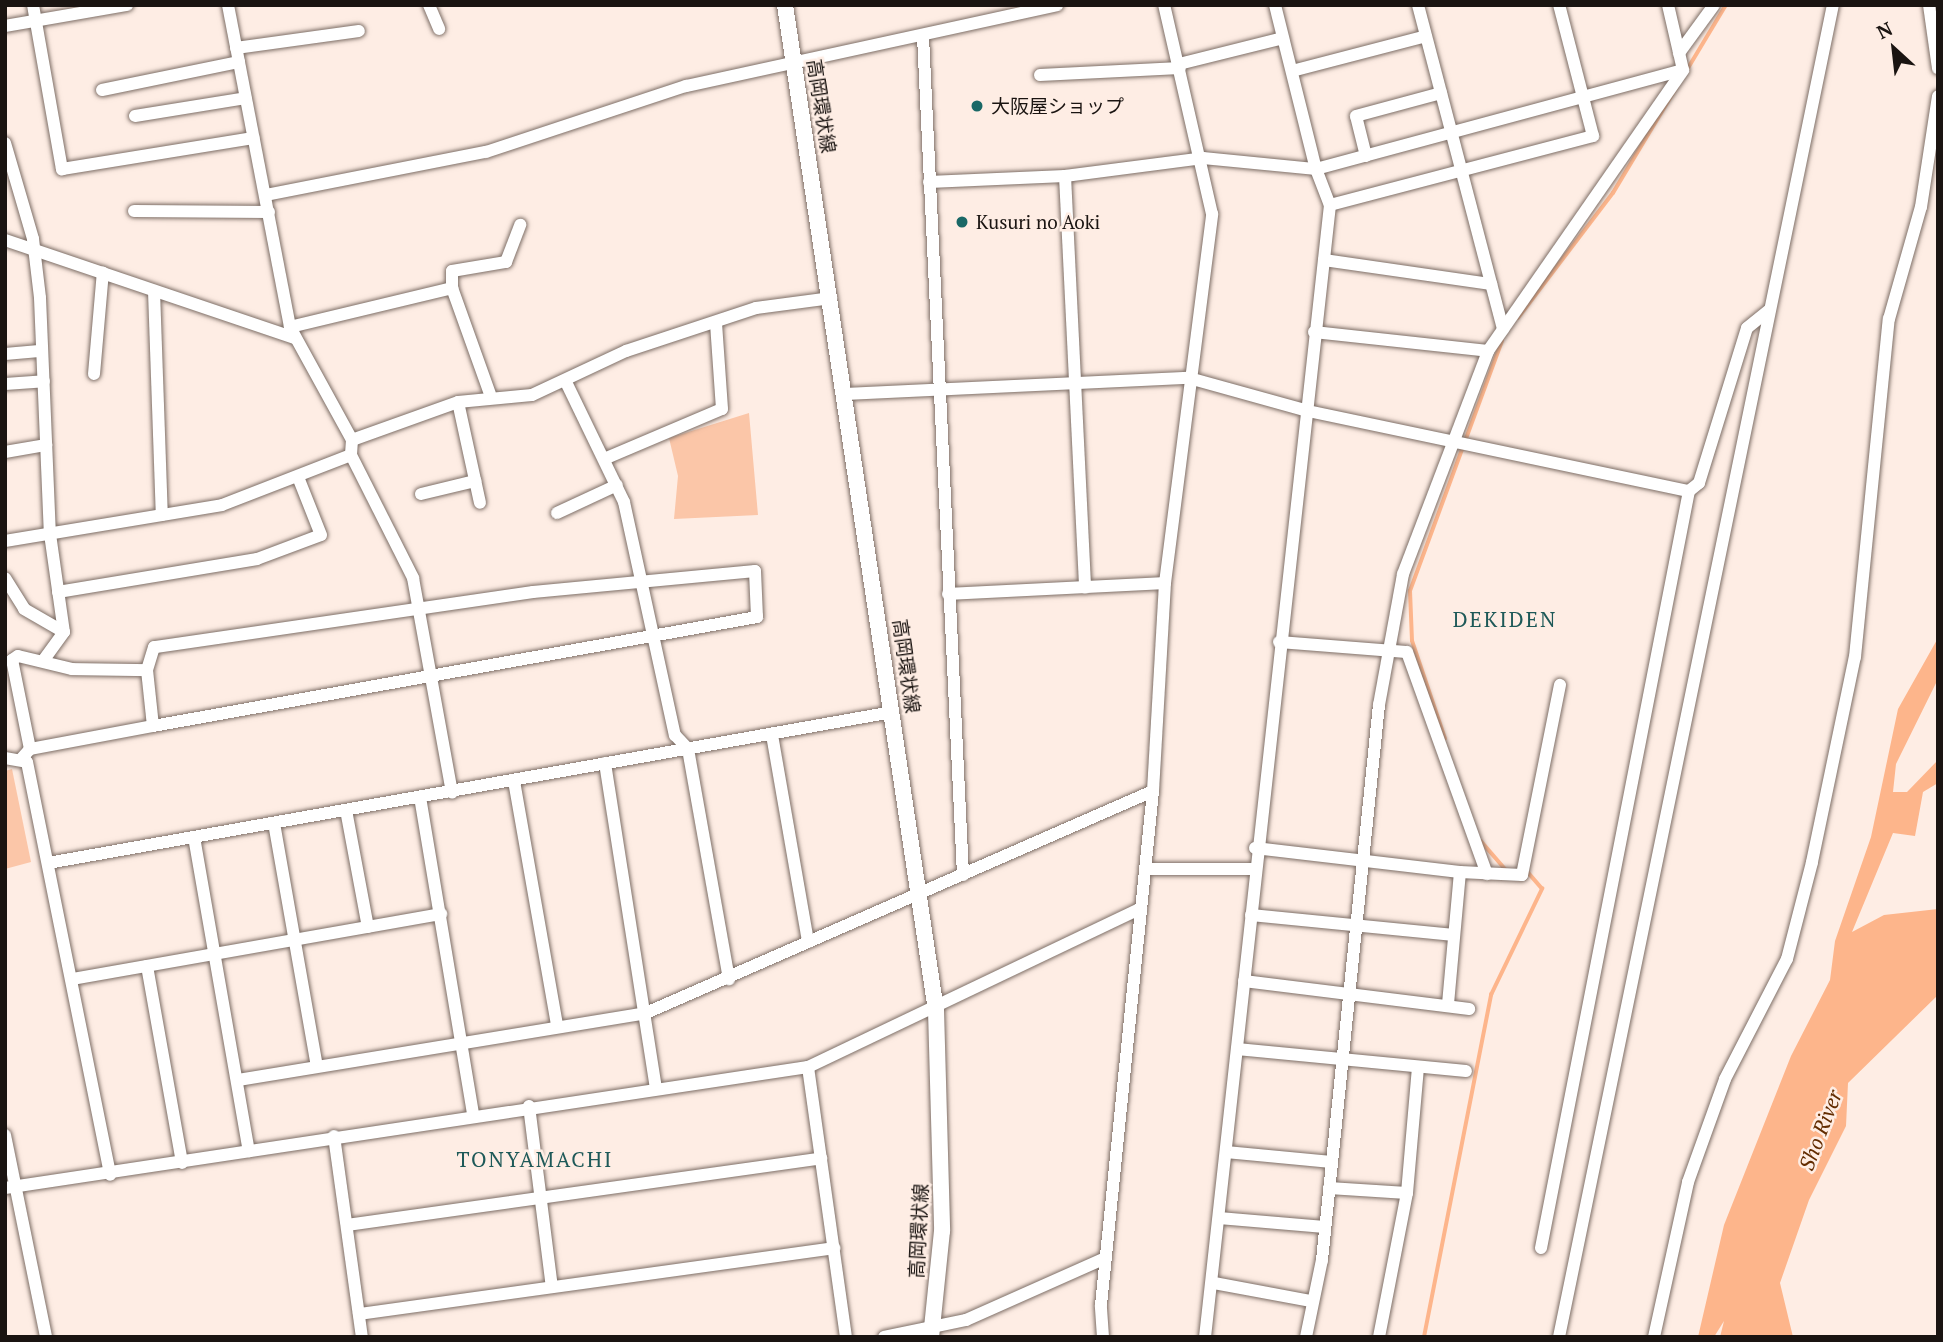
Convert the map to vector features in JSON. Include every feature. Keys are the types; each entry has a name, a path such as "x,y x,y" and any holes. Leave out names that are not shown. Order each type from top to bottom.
{"main road":[{"name":"高岡環状線","path":"785,5 936,1010 942,1231 932,1333"}],"street":[{"path":"33,5 62,169 254,138"},
{"path":"5,26 127,5"},
{"path":"228,5 292,333 352,440 351,455 413,578 452,792"},
{"path":"429,5 439,29"},
{"path":"266,195 486,152 686,86 794,65 1057,5"},
{"path":"1103,1337 1105,1258 1153,791 1165,583 1212,214 1203,158 1164,5"},
{"path":"1205,1337 1214,1283 1251,915 1255,848 1308,411 1329,205 1316,169 1275,5"},
{"path":"1418,5 1503,329"},
{"path":"1329,205 1593,136 1559,5"},
{"path":"1306,1337 1325,1227 1361,860 1389,652 1403,574 1449,441 1488,351 1683,70 1668,5"},
{"path":"1679,52 1713,5"},
{"path":"1559,1337 1833,5"},
{"path":"1929,5 1938,68"},
{"path":"236,48 359,32"},
{"path":"923,36 963,875"},
{"path":"1292,71 1426,36"},
{"path":"1040,75 1180,66 1283,38"},
{"path":"102,90 239,62"},
{"path":"929,182 1065,176 1203,158 1316,169 1683,70"},
{"path":"1366,156 1356,116 1441,93"},
{"path":"1654,1337 1688,1182 1744,1035 1787,959 1812,862 1855,657 1889,320 1921,206 1938,96"},
{"path":"135,116 246,98"},
{"path":"5,143 32,249 44,381 50,534 64,632 43,661"},
{"path":"1065,176 1085,588"},
{"path":"134,211 269,212"},
{"path":"490,394 452,288 452,271 506,262 520,225"},
{"path":"5,240 154,291 292,333 452,288"},
{"path":"1324,260 1492,284"},
{"path":"94,374 103,272"},
{"path":"154,291 162,515"},
{"path":"352,440 458,402 490,394 514,400 566,382 626,351 756,308 831,298"},
{"path":"1541,1248 1689,491 1699,483 1747,328 1769,310"},
{"path":"604,459 722,410 716,323"},
{"path":"1314,332 1488,351"},
{"path":"5,354 42,351"},
{"path":"845,394 1189,378 1308,411 1689,491"},
{"path":"5,384 44,381"},
{"path":"566,382 617,485 646,582 675,735 688,750 729,979"},
{"path":"458,402 480,503"},
{"path":"5,452 46,445"},
{"path":"5,541 222,505 351,455"},
{"path":"58,592 257,559 321,535 298,477"},
{"path":"421,494 475,481"},
{"path":"557,513 617,485"},
{"path":"5,758 153,726 757,617 755,571 418,610 154,647 147,670 153,726"},
{"path":"5,578 24,609 64,632"},
{"path":"948,594 1165,583"},
{"path":"1279,642 1389,652 1411,658 1487,874"},
{"path":"110,1175 26,753 12,660 43,661 72,669 147,670"},
{"path":"1255,848 1460,872 1522,875 1560,685"},
{"path":"48,863 892,712"},
{"path":"772,735 808,942"},
{"path":"606,763 656,1088"},
{"path":"514,781 556,1026"},
{"path":"237,1080 463,1040 646,1013 729,979 1153,791"},
{"path":"420,797 463,1040 473,1114"},
{"path":"346,810 368,927"},
{"path":"274,823 317,1066"},
{"path":"194,837 248,1151"},
{"path":"1146,869 1253,869"},
{"path":"1448,1003 1460,872"},
{"path":"11,1190 473,1114 808,1067 936,1010 968,987 1141,908"},
{"path":"72,979 441,914"},
{"path":"1251,915 1356,927 1454,934"},
{"path":"147,966 182,1163"},
{"path":"1244,982 1448,1003 1469,1009"},
{"path":"1237,1049 1341,1061 1466,1070"},
{"path":"808,1067 846,1337"},
{"path":"1380,1337 1407,1192 1418,1068"},
{"path":"529,1107 552,1287"},
{"path":"5,1135 11,1190 46,1337"},
{"path":"334,1136 362,1337"},
{"path":"1226,1152 1332,1161"},
{"path":"347,1225 821,1158"},
{"path":"1329,1188 1407,1192"},
{"path":"1219,1218 1325,1227"},
{"path":"359,1314 834,1248"},
{"path":"884,1337 932,1333 1105,1258"},
{"path":"1214,1283 1311,1301"}],"shaded area":[{"path":"749,413 758,515 674,519 678,476 669,438"},
{"path":"12,769 31,862 5,869 5,771"}],"water":[{"name":"Sho River","path":"1938,638 1938,679 1896,764 1893,792 1907,792 1938,760 1938,783 1923,792 1915,836 1893,833 1852,932 1884,915 1938,909 1938,995 1848,1083 1846,1126 1809,1200 1780,1283 1793,1337 1720,1337 1724,1321 1714,1337 1698,1337 1724,1225 1791,1056 1830,980 1835,941 1871,837 1898,709"}],"waterway":[{"path":"1518,318 1613,193 1726,5"},
{"path":"1445,739 1412,641 1410,591 1502,341"},
{"path":"1481,841 1505,869"},
{"path":"1424,1337 1491,995 1542,889 1527,872"}],"place":[{"name":"大阪屋ショップ","path":"977,106"},
{"name":"Kusuri no Aoki","path":"962,222"}],"district":[{"name":"DEKIDEN","path":"1505,619"},
{"name":"TONYAMACHI","path":"535,1159"}]}
